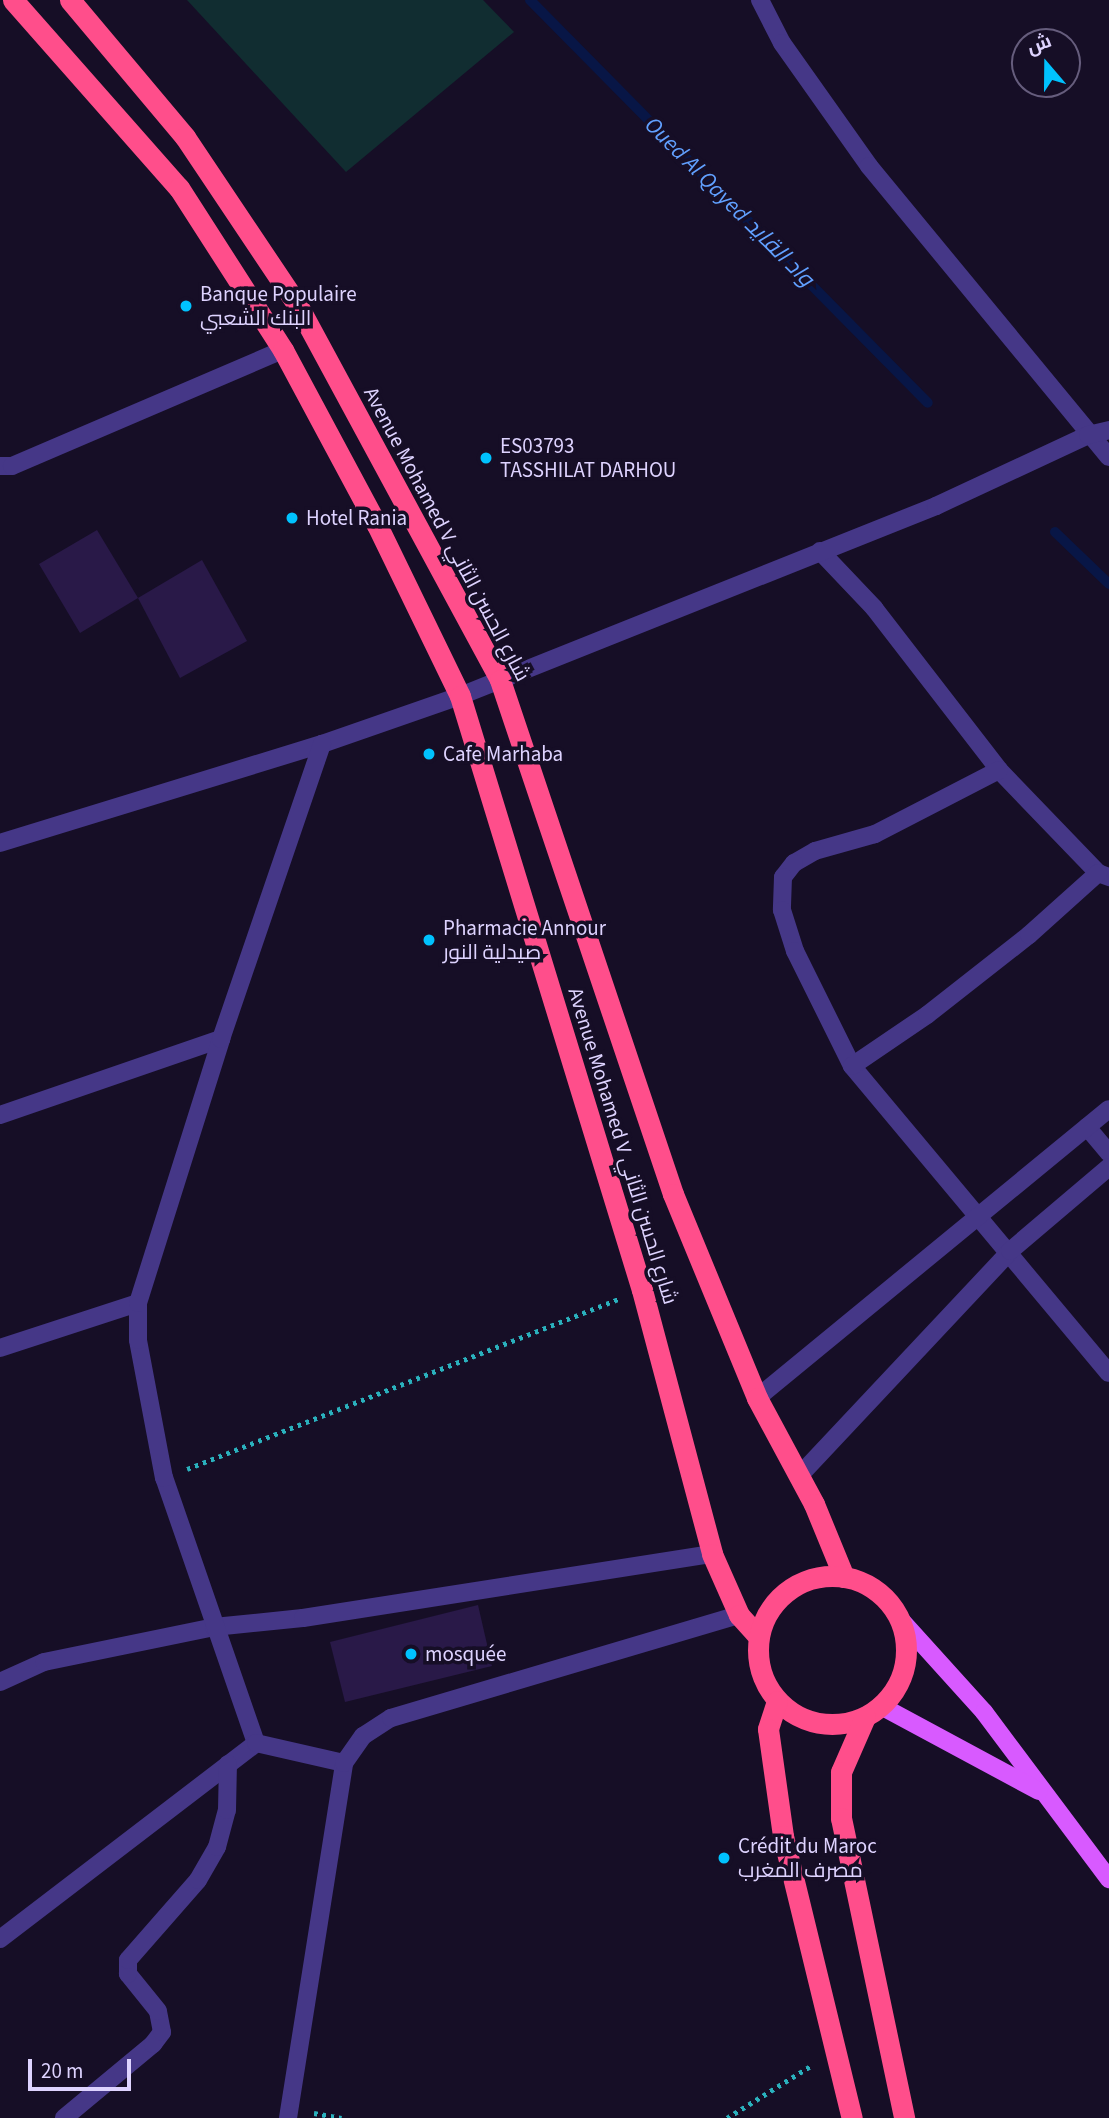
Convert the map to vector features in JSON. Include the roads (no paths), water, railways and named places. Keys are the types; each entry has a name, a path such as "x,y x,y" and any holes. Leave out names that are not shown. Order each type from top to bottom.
{"highway":[{"name":"Avenue Mohamed V شارع الحسن الثاني","path":"13,0 179,188 282,350 377,525 460,695 642,1290 712,1554 740,1615 758,1636"},
{"name":"Avenue Mohamed V شارع الحسن الثاني","path":"70,0 185,137 298,306 500,680 673,1194 757,1398 800,1475 844,1577"},
{"path":"873,1712 842,1724 818,1724 796,1716 777,1701 764,1682 758,1636 766,1614 800,1583 821,1576 844,1577 867,1584 887,1599 900,1619 906,1642 905,1666 873,1712 841,1772 841,1818 904,2118"},
{"path":"777,1701 768,1729 783,1836 852,2118"}],"main road":[{"path":"900,1619 944,1663 1109,1879"},
{"path":"873,1712 1046,1794"}],"street":[{"path":"760,0 782,43 869,166 959,271 1088,435 1109,457"},
{"path":"0,467 12,466 282,350"},
{"path":"0,843 323,744 460,695 936,506 1088,435 1109,430"},
{"path":"820,551 874,608 999,770 1104,875 927,1015 852,1066"},
{"path":"256,1743 164,1478 138,1340 138,1303 221,1039 323,744"},
{"path":"999,770 875,834 815,851 794,863 783,877 782,910 795,951 852,1066 1010,1251 1109,1373"},
{"path":"0,1115 221,1039"},
{"path":"757,1398 1109,1109"},
{"path":"1087,1127 1109,1153"},
{"path":"800,1475 1010,1251 1109,1167"},
{"path":"0,1348 138,1303"},
{"path":"0,1682 44,1662 214,1627 303,1618 712,1554"},
{"path":"288,2118 344,1763 363,1736 391,1718 740,1615"},
{"path":"0,1939 256,1743 344,1763"},
{"path":"64,2118 153,2044 162,2032 158,2011 128,1974 128,1960 198,1880 217,1847 227,1810 228,1764"}],"waterway":[{"name":"Oued Al Qayed واد القايد","path":"530,0 928,403"},
{"name":"Oued Al Qayed واد القايد","path":"1055,532 1109,584"}],"place":[{"name":"Banque Populaire البنك الشعبي","path":"186,306"},
{"name":"ES03793 TASSHILAT DARHOU","path":"486,458"},
{"name":"Hotel Rania","path":"292,518"},
{"name":"Cafe Marhaba","path":"429,754"},
{"name":"Pharmacie Annour صيدلية النور","path":"429,940"},
{"name":"mosquée","path":"411,1654"},
{"name":"Crédit du Maroc مصرف المغرب","path":"724,1858"}]}
